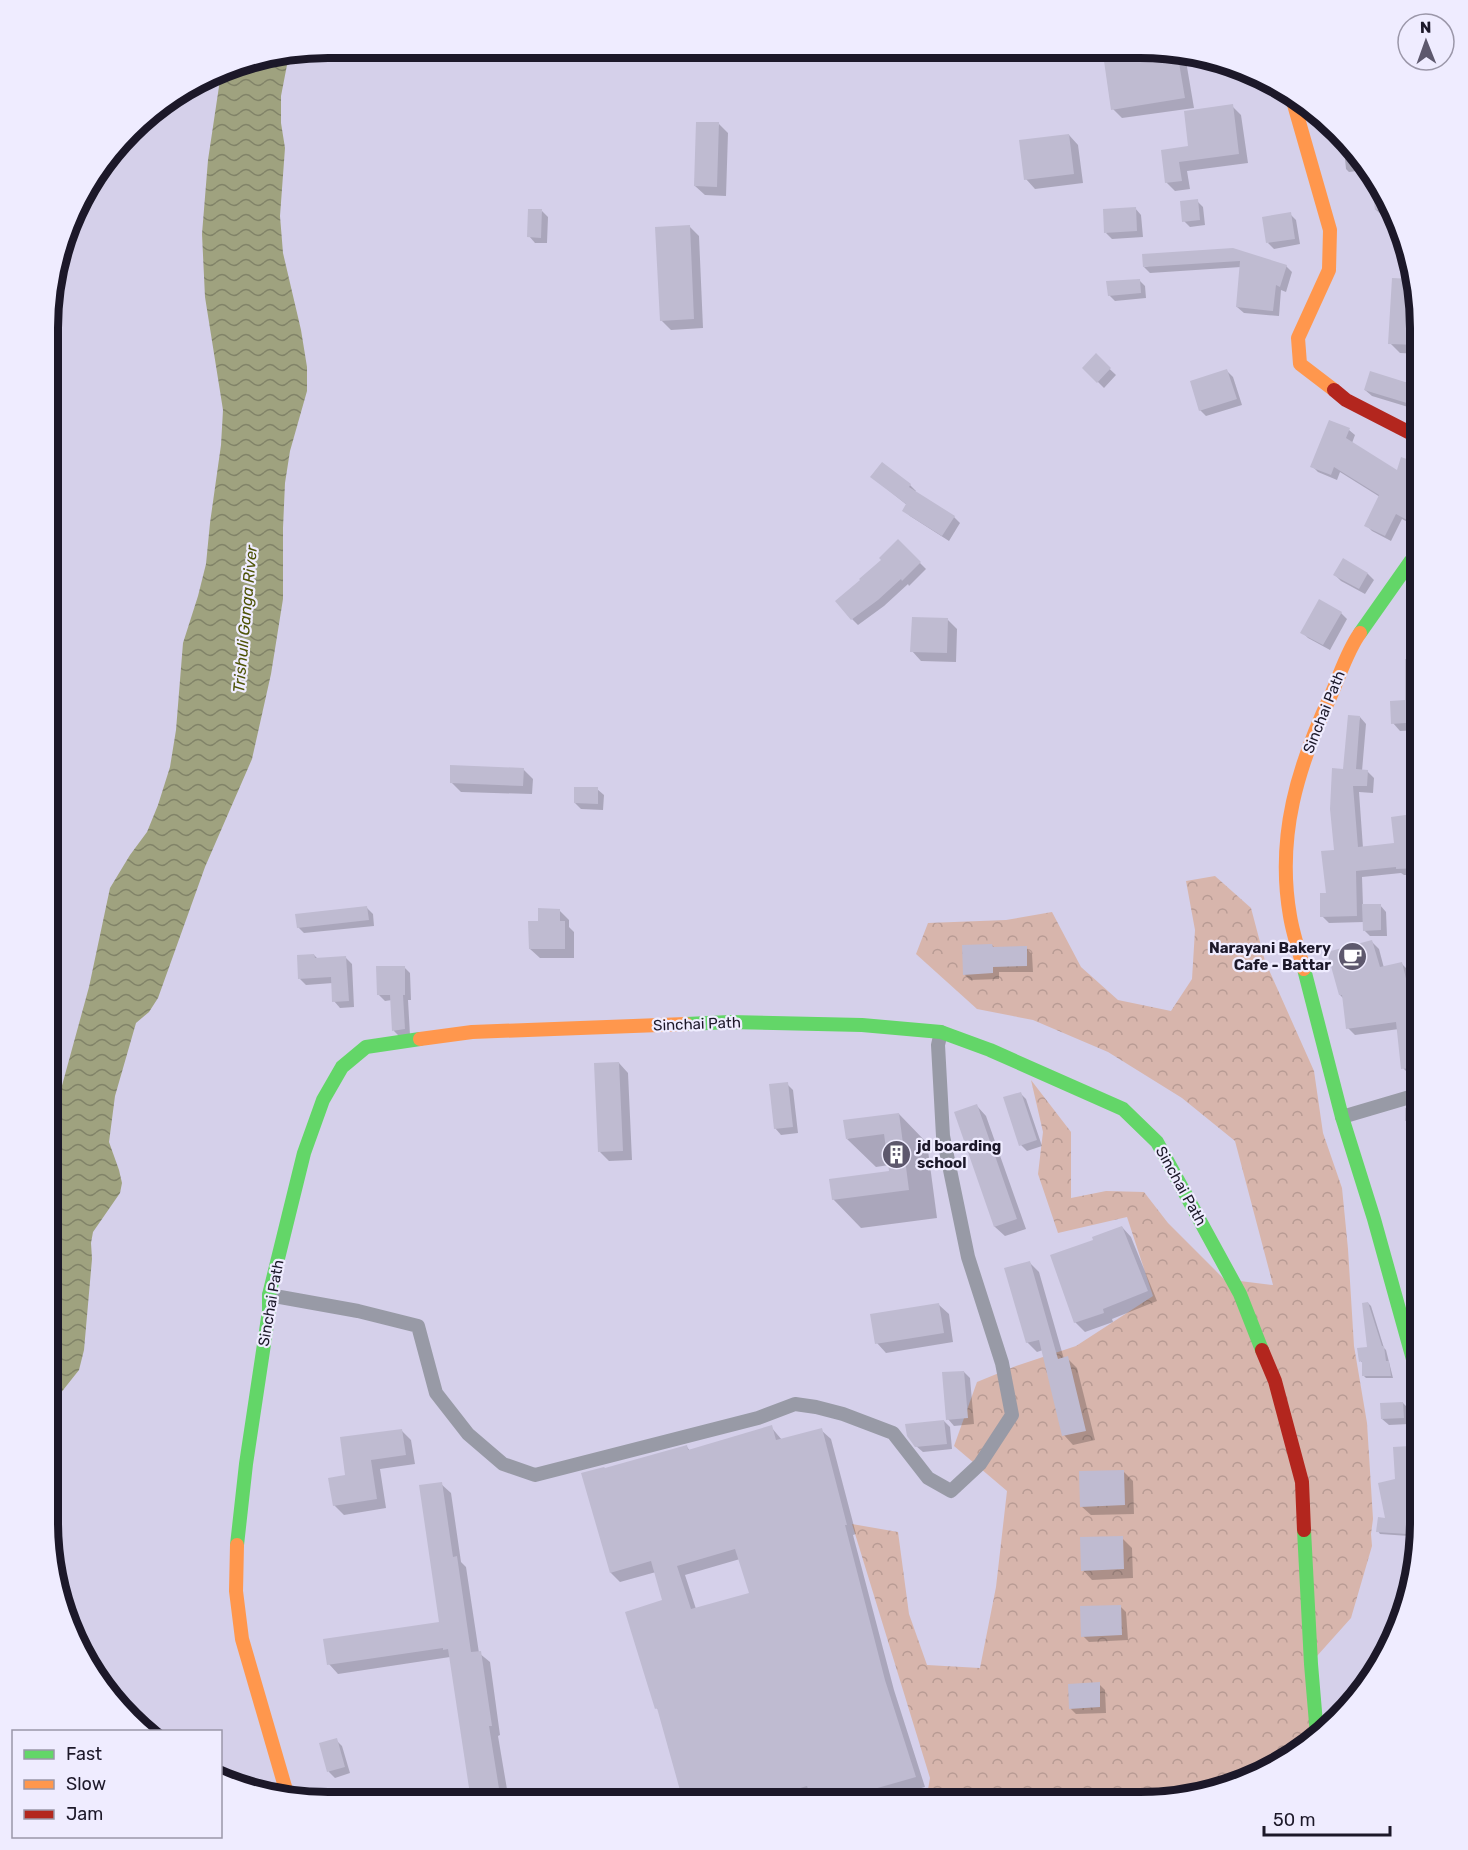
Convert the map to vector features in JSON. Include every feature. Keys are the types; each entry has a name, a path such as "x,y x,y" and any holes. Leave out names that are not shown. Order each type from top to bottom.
{"street":[{"path":"1295,108 1330,230 1329,270 1298,338 1300,364 1346,400 1410,433"},
{"name":"Sinchai Path","path":"1410,562 1357,637 1314,731 1297,782 1287,829 1286,883 1290,917 1342,1117 1374,1219 1410,1349"},
{"name":"Sinchai Path","path":"286,1788 256,1691 238,1616 236,1559 244,1469 269,1311 269,1295 304,1154 323,1100 342,1067 366,1047 472,1032 730,1022 862,1025 941,1032 990,1050 1124,1109 1157,1142 1240,1294 1275,1381 1302,1482 1316,1725"},
{"path":"269,1295 358,1311 418,1326 436,1393 468,1434 503,1464 535,1475 758,1418 795,1404 843,1414 893,1433 928,1478 951,1491 980,1464 1012,1415 1002,1363 968,1257 943,1136 938,1045 941,1032"},
{"path":"1342,1117 1410,1098"}],"green space":[{"path":"1215,876 1251,908 1265,961 1314,1071 1323,1133 1342,1188 1354,1346 1367,1423 1373,1519 1372,1546 1351,1618 1317,1656 1318,1711 1323,1719 1304,1736 1259,1764 1209,1782 1157,1791 928,1792 930,1778 852,1524 898,1532 909,1614 927,1665 980,1668 996,1587 1007,1491 954,1446 977,1382 1076,1346 1153,1296 1127,1217 1058,1233 1038,1174 1043,1132 1031,1080 1071,1132 1071,1198 1106,1191 1144,1192 1168,1223 1224,1279 1273,1285 1235,1141 1182,1098 1108,1052 1033,1020 977,1009 916,954 928,923 1006,920 1052,912 1081,967 1118,1000 1171,1011 1192,979 1195,930 1186,881"}],"water":[{"name":"Trishuli Ganga River","path":"289,62 281,96 281,123 285,148 280,216 283,253 307,367 307,391 290,451 285,483 283,599 271,674 252,759 205,867 158,998 149,1012 136,1023 115,1096 109,1142 122,1183 120,1193 93,1232 84,1350 79,1370 58,1396 58,1100 89,987 110,888 147,832 170,767 176,730 183,643 206,564 221,445 223,410 205,297 202,234 208,160 220,81 259,68"}],"building":[{"path":"1139,58 1179,62 1185,98 1111,110 1104,61"},
{"path":"1233,104 1239,154 1179,162 1182,181 1165,183 1161,150 1188,146 1184,111"},
{"path":"696,122 719,122 717,187 694,186"},
{"path":"1069,134 1074,174 1024,180 1019,140"},
{"path":"1373,194 1382,209 1375,210"},
{"path":"1198,199 1200,220 1182,222 1180,201"},
{"path":"1136,207 1137,231 1104,233 1103,209"},
{"path":"528,209 542,209 541,238 527,237"},
{"path":"1291,212 1295,239 1266,243 1262,217"},
{"path":"690,225 694,319 660,321 655,227"},
{"path":"1233,248 1287,265 1280,287 1276,285 1273,311 1236,307 1240,261 1143,267 1142,254"},
{"path":"1392,278 1404,279 1409,311 1410,345 1388,344"},
{"path":"1140,279 1141,293 1108,296 1106,281"},
{"path":"1096,353 1111,368 1097,383 1082,368"},
{"path":"1227,369 1237,399 1199,411 1190,381"},
{"path":"1370,371 1410,382 1410,404 1364,390"},
{"path":"1329,420 1350,428 1346,438 1397,470 1401,457 1410,460 1410,515 1407,520 1396,514 1385,536 1364,526 1379,495 1334,467 1331,475 1310,467"},
{"path":"882,462 911,484 909,487 955,516 942,536 902,511 906,504 870,477"},
{"path":"898,539 921,562 902,581 901,579 851,620 835,601 881,560 879,558"},
{"path":"1343,558 1368,573 1359,589 1333,575"},
{"path":"1319,599 1342,612 1323,645 1300,633"},
{"path":"912,617 948,618 947,653 910,652"},
{"path":"1405,659 1410,659 1410,723 1391,724 1390,701 1405,700"},
{"path":"1348,715 1360,716 1356,769 1368,770 1367,786 1353,786 1358,847 1394,843 1391,817 1410,814 1410,868 1396,869 1396,867 1356,871 1357,916 1320,917 1320,893 1326,893 1321,851 1334,850 1330,809 1332,768 1343,769"},
{"path":"450,765 524,768 523,786 450,783"},
{"path":"574,787 598,787 598,804 574,803"},
{"path":"1362,904 1381,904 1381,930 1363,931"},
{"path":"367,906 369,920 297,928 295,914"},
{"path":"538,908 560,909 560,921 565,921 565,949 529,949 528,921 538,921"},
{"path":"1372,940 1380,967 1402,962 1410,991 1410,1068 1401,1069 1396,1022 1346,1029 1342,995 1339,995 1327,952"},
{"path":"992,944 993,947 1027,946 1027,966 993,967 993,973 963,975 962,945"},
{"path":"314,954 315,958 346,956 349,1001 332,1002 331,977 298,979 297,955"},
{"path":"376,966 405,966 405,995 403,995 405,1029 392,1031 390,995 377,995"},
{"path":"619,1062 623,1151 598,1152 594,1063"},
{"path":"788,1082 793,1127 774,1129 769,1084"},
{"path":"1021,1092 1037,1140 1019,1146 1003,1097"},
{"path":"977,1104 1017,1219 994,1227 954,1112"},
{"path":"1405,1108 1410,1108 1410,1121 1405,1121"},
{"name":"jd boarding school","path":"899,1113 909,1190 832,1200 829,1179 889,1171 884,1134 846,1139 843,1120"},
{"path":"1122,1226 1148,1291 1103,1309 1104,1313 1074,1323 1050,1255 1093,1240 1092,1237"},
{"path":"1030,1261 1058,1359 1068,1356 1086,1431 1062,1436 1039,1340 1026,1343 1004,1268"},
{"path":"1368,1302 1382,1346 1384,1346 1386,1361 1389,1361 1391,1376 1362,1376 1362,1361 1359,1362 1357,1348 1367,1347 1362,1303"},
{"path":"939,1303 944,1333 875,1344 870,1314"},
{"path":"964,1371 968,1418 946,1420 942,1372"},
{"path":"1403,1402 1404,1418 1381,1419 1380,1403"},
{"path":"944,1420 947,1444 915,1447 907,1436 905,1424"},
{"path":"772,1425 776,1440 822,1428 885,1680 916,1777 864,1792 809,1792 807,1786 787,1792 680,1792 657,1708 655,1709 625,1612 662,1600 651,1561 610,1573 581,1473 687,1445 688,1450","holes":["735,1549 749,1593 691,1609 677,1566"]},
{"path":"402,1429 406,1455 371,1460 377,1499 333,1506 328,1478 345,1475 340,1437"},
{"path":"1410,1446 1410,1512 1407,1534 1376,1532 1378,1517 1385,1518 1378,1483 1395,1479 1393,1447"},
{"path":"1124,1470 1125,1505 1080,1507 1079,1471"},
{"path":"442,1482 453,1557 457,1556 471,1652 481,1651 492,1726 489,1726 500,1792 470,1792 448,1649 327,1665 323,1639 439,1622 419,1485"},
{"path":"1123,1536 1124,1569 1081,1571 1080,1537"},
{"path":"1121,1605 1122,1635 1081,1637 1080,1606"},
{"path":"1100,1682 1100,1707 1069,1709 1068,1684"},
{"path":"337,1738 345,1767 327,1772 319,1743"}],"traffic: fast":[{"path":"1360,633 1410,562"},
{"path":"1304,969 1342,1117 1374,1219 1410,1349"},
{"path":"686,1024 730,1022 862,1025 941,1032 990,1050 1123,1109 1157,1142 1240,1294 1262,1350"},
{"path":"237,1545 246,1464 269,1311 269,1295 304,1153 323,1100 342,1067 366,1047 420,1039"},
{"path":"1304,1530 1316,1725"}],"traffic: slow":[{"path":"1295,108 1330,230 1329,270 1298,338 1300,364 1334,390"},
{"path":"1304,969 1291,923 1286,886 1288,830 1293,802 1309,748 1347,655 1360,633"},
{"path":"420,1039 472,1032 686,1024"},
{"path":"237,1545 236,1591 242,1639 285,1788"}],"traffic: jam":[{"path":"1334,390 1346,400 1410,433"},
{"path":"1262,1350 1275,1381 1302,1482 1304,1530"}],"place":[{"name":"Narayani Bakery Cafe - Battar","path":"1352,957"},
{"name":"jd boarding school","path":"896,1155"}]}
